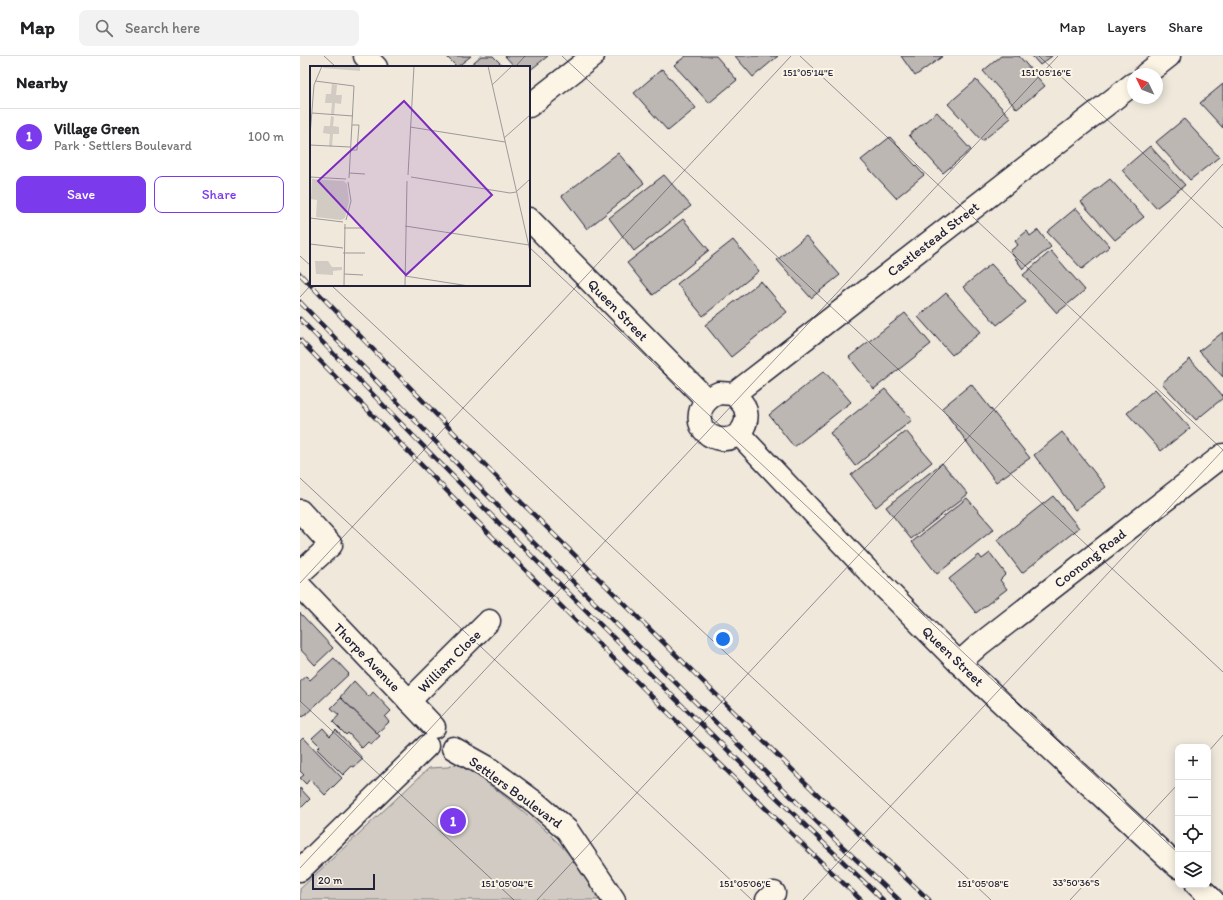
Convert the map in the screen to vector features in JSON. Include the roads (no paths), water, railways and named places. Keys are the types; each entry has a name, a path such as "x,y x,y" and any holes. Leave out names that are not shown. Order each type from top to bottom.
{"street":[{"path":"365,56 375,66"},
{"path":"530,105 593,56"},
{"path":"1154,68 1169,56"},
{"name":"Castlestead Street","path":"734,394 1127,89"},
{"name":"Queen Street","path":"530,220 707,400"},
{"path":"719,393 734,394 744,405 746,412 744,428 739,434 724,440 716,439 704,430 700,422 700,415 702,407 707,400 719,393"},
{"name":"Queen Street","path":"739,434 873,576 959,663 1175,864"},
{"name":"Coonong Road","path":"959,663 985,640 1223,455"},
{"path":"300,511 331,545 300,574"},
{"name":"Thorpe Avenue","path":"300,586 409,700 430,736"},
{"name":"William Close","path":"409,700 490,621"},
{"name":"Settlers Boulevard","path":"430,736 443,726 451,730 455,739 453,748 487,767 536,803 567,830 614,900"},
{"path":"300,870 430,736"},
{"path":"1200,888 1213,900"}],"railway":[{"path":"300,274 310,284"},
{"path":"312,286 522,503 815,792 929,900"},
{"path":"300,302 532,541 827,832 899,900"},
{"path":"300,319 443,467 588,612 883,900"},
{"path":"300,340 446,490 626,671 759,803 861,900"}],"place":[{"name":"Village Green","path":"453,821"}]}
